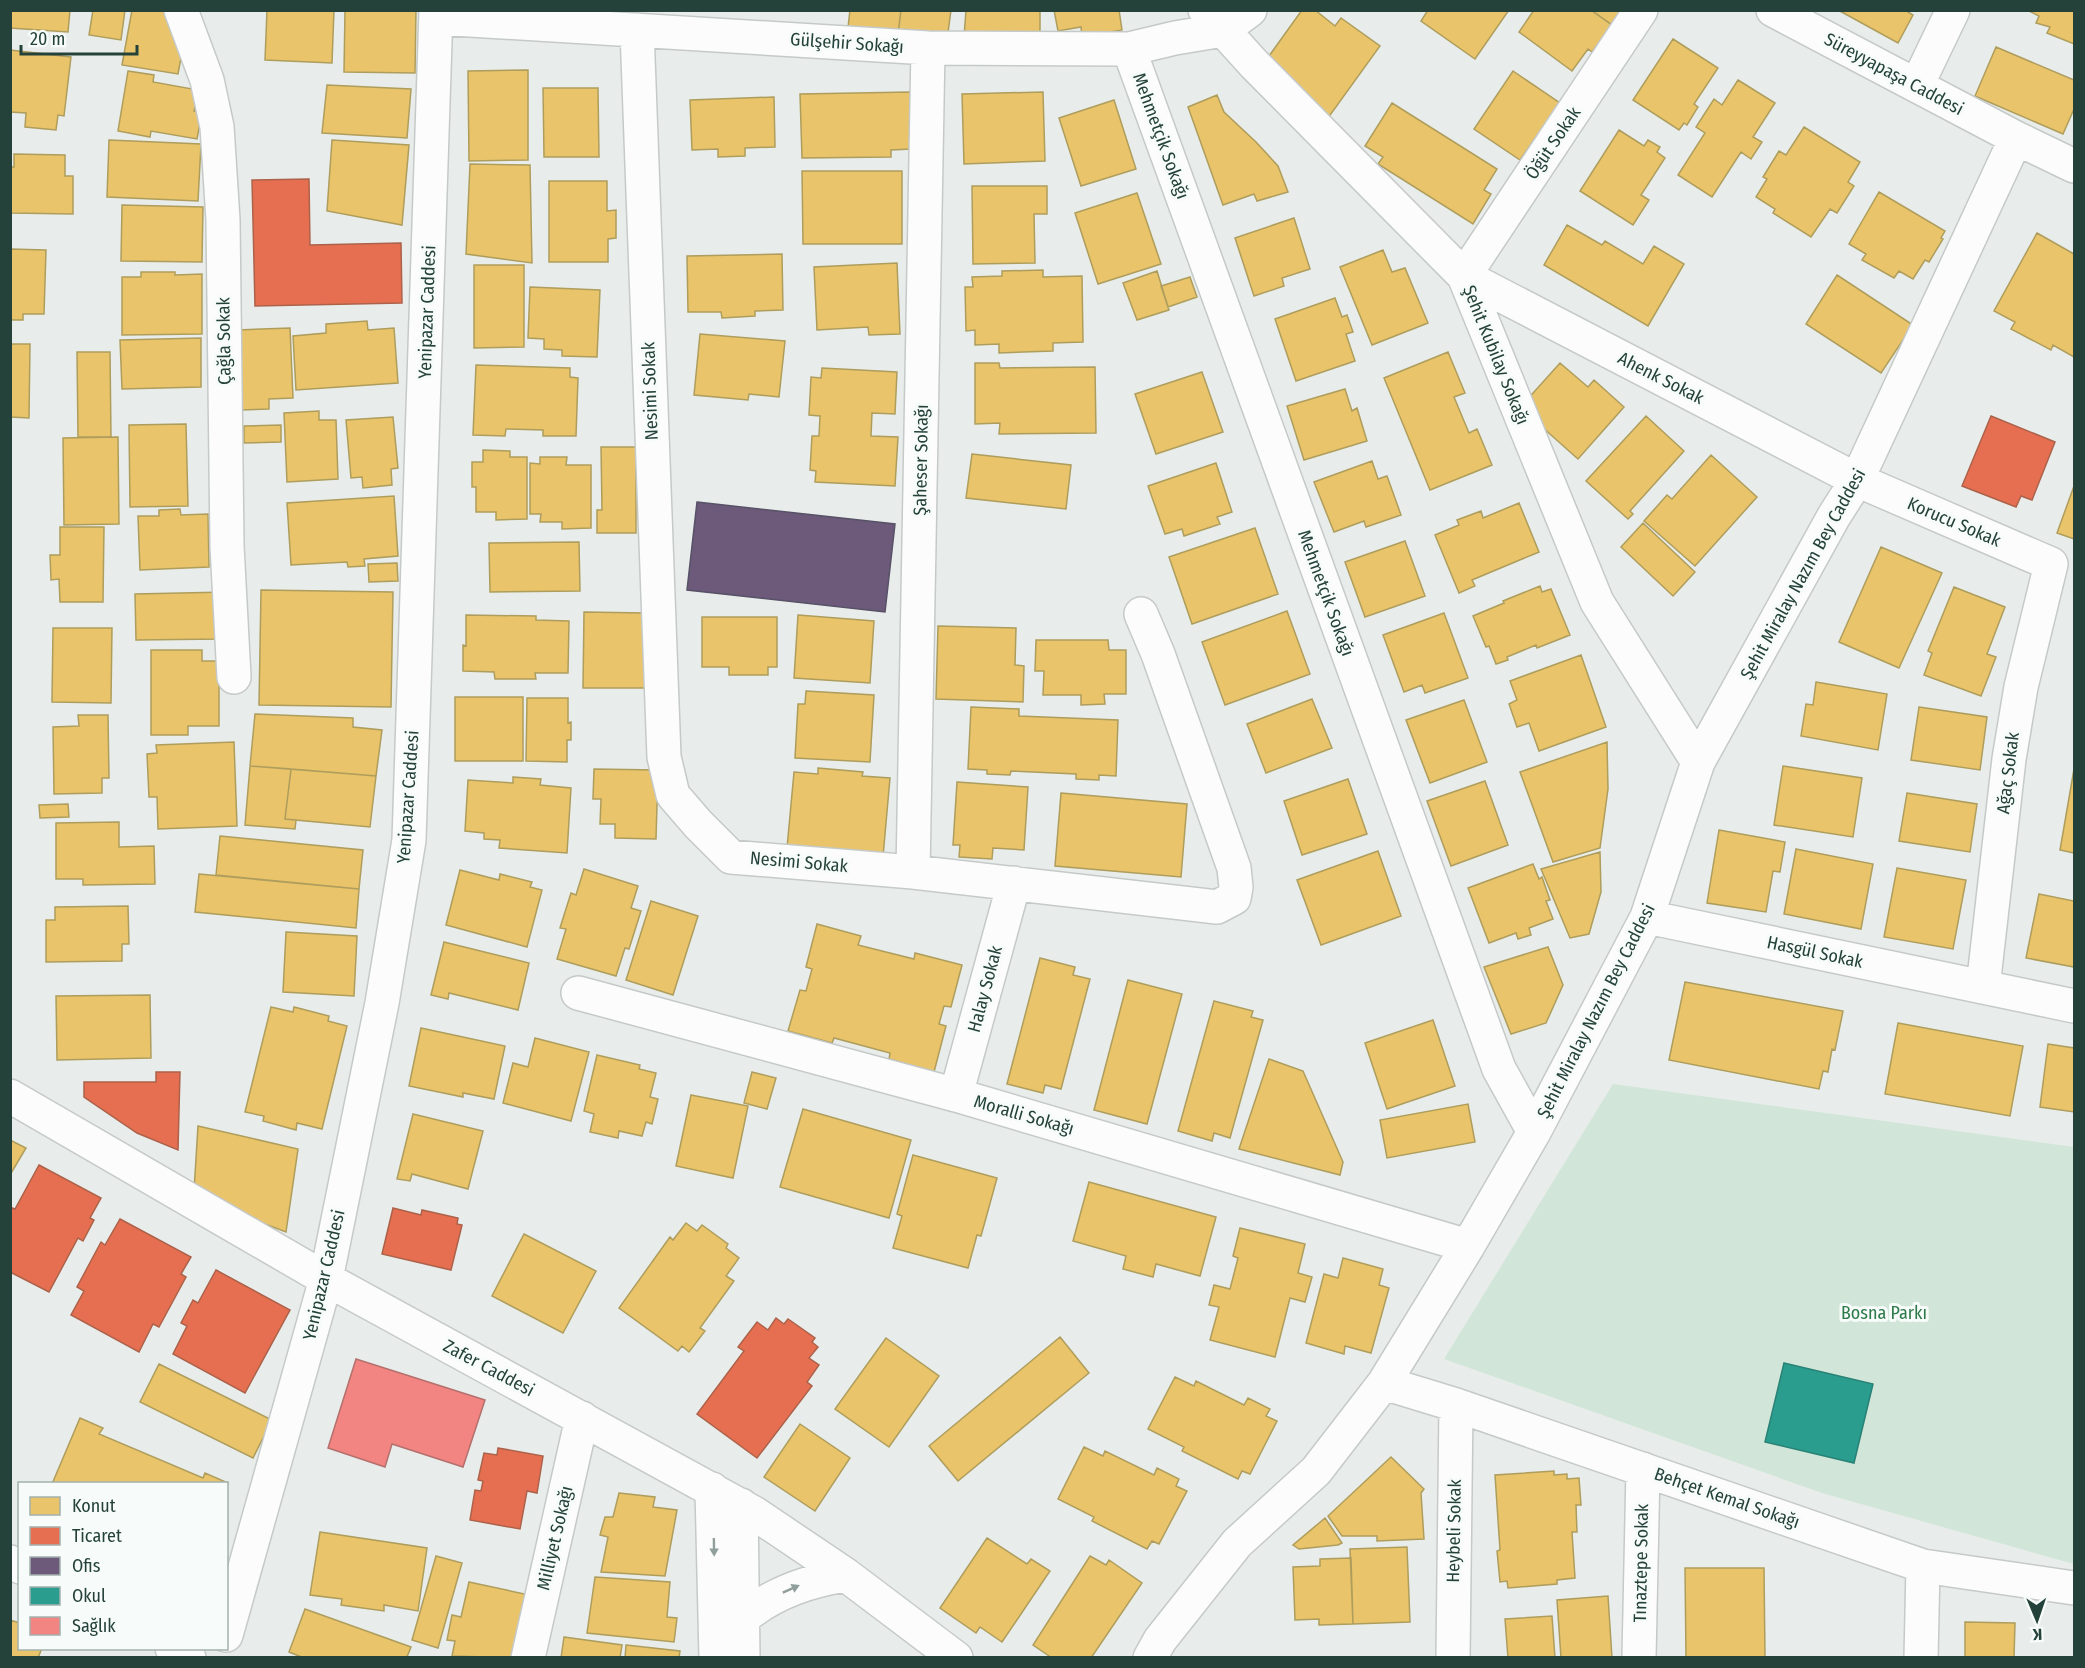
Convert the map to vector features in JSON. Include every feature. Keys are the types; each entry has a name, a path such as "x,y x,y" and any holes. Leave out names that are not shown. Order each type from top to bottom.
{"street":[{"name":"Çağla Sokak","path":"181,10 207,80 217,126 223,219 227,546 234,677"},
{"name":"Gülşehir Sokağı","path":"436,14 637,30 928,48 1129,49 1176,38 1214,20 1250,10"},
{"name":"Öğüt Sokak","path":"1464,276 1641,10"},
{"name":"Süreyyapaşa Caddesi","path":"1773,10 2016,138 2074,166"},
{"path":"1917,85 1953,10"},
{"name":"Yenipazar Caddesi","path":"228,1628 326,1279 382,1003 409,840 436,14"},
{"name":"Şehit Kubilay Sokağı","path":"1214,20 1254,64 1464,276 1597,602 1698,762"},
{"name":"Nesimi Sokak","path":"637,30 664,758 673,795 698,824 731,857 913,872 1217,907 1234,898 1236,887 1234,868 1158,654 1141,614"},
{"name":"Şaheser Sokağı","path":"913,872 928,48"},
{"name":"Mehmetçik Sokağı","path":"1129,49 1499,1069 1534,1132"},
{"path":"2016,138 2074,144"},
{"name":"Şehit Miralay Nazım Bey Caddesi","path":"1150,1658 1160,1640 1237,1543 1316,1471 1384,1383 1468,1246 1534,1132 1647,917 1698,762 1834,516 1857,480 2016,138"},
{"name":"Ahenk Sokak","path":"1464,276 1857,480"},
{"name":"Korucu Sokak","path":"1857,480 2051,564"},
{"name":"Ağaç Sokak","path":"1983,987 2009,759 2021,687 2051,564"},
{"name":"Halay Sokak","path":"956,1095 1014,883"},
{"name":"Hasgül Sokak","path":"1647,917 2074,1006"},
{"name":"Moralli Sokağı","path":"578,993 956,1095 1468,1246"},
{"name":"Zafer Caddesi","path":"10,1096 326,1279 741,1505 846,1575 956,1658"},
{"name":"Behçet Kemal Sokağı","path":"1384,1383 1456,1405 1923,1566 2074,1588"},
{"name":"Heybeli Sokak","path":"1453,1658 1456,1405"},
{"name":"Milliyet Sokağı","path":"528,1658 582,1418"},
{"name":"Tınaztepe Sokak","path":"1639,1658 1643,1469"},
{"path":"712,1489 717,1658"},
{"path":"741,1505 743,1658"},
{"path":"1921,1658 1923,1566"},
{"path":"742,1619 759,1604 795,1587 818,1579 846,1575"},
{"path":"175,1650 189,1658"}],"green space":[{"name":"Bosna Parkı","path":"1613,1084 2074,1147 2074,1564 1822,1493 1444,1359"}],"building: Konut":[{"path":"10,10 70,10 68,32 10,28"},
{"path":"93,10 125,10 121,40 89,35"},
{"path":"132,10 173,10 184,42 178,74 122,65"},
{"path":"267,10 334,10 332,63 265,60"},
{"path":"345,10 416,10 415,73 344,72"},
{"path":"850,10 901,10 897,42 847,36"},
{"path":"901,10 951,10 946,48 897,42"},
{"path":"966,10 1040,10 1040,44 964,37"},
{"path":"1054,10 1119,10 1122,30 1082,37 1081,27 1058,31"},
{"path":"1302,10 1315,10 1335,26 1341,18 1380,46 1328,118 1264,63"},
{"path":"1428,10 1509,10 1475,59 1421,21"},
{"path":"1534,10 1591,10 1612,25 1592,52 1588,49 1572,71 1519,32"},
{"path":"1591,10 1636,11 1612,25"},
{"path":"1838,10 1905,10 1913,15 1898,43"},
{"path":"2027,10 2074,10 2074,44 2047,33 2050,27 2036,23 2039,16"},
{"path":"1673,39 1718,68 1694,104 1698,107 1687,125 1684,123 1679,130 1633,100"},
{"path":"1996,47 2074,80 2074,109 2063,134 1975,96"},
{"path":"10,50 71,57 64,116 58,115 56,130 25,127 26,113 10,112"},
{"path":"528,70 528,160 469,161 468,71"},
{"path":"128,71 154,75 153,82 198,90 194,111 202,112 197,139 151,131 150,137 118,131"},
{"path":"1513,71 1560,103 1520,160 1474,129"},
{"path":"1738,80 1775,103 1753,137 1762,142 1751,159 1741,152 1712,197 1678,175 1705,133 1696,127 1714,99 1722,105"},
{"path":"327,85 411,89 407,138 322,133"},
{"path":"543,88 598,88 599,157 544,157"},
{"path":"910,92 911,149 891,150 891,157 802,158 800,94"},
{"path":"1043,92 1045,161 964,164 962,94"},
{"path":"1217,95 1224,112 1278,166 1288,192 1257,201 1254,194 1223,205 1188,107"},
{"path":"774,97 775,147 745,148 745,156 718,157 718,149 692,150 690,100"},
{"path":"1114,100 1136,169 1081,186 1059,118"},
{"path":"1392,103 1497,169 1484,190 1491,194 1473,224 1378,164 1383,157 1365,146"},
{"path":"1804,127 1860,162 1848,182 1854,186 1837,213 1830,209 1811,237 1773,213 1775,209 1756,197 1767,179 1763,177 1779,151 1786,155"},
{"path":"1619,130 1644,146 1648,140 1660,147 1657,152 1665,158 1641,195 1649,200 1633,225 1580,191"},
{"path":"109,140 201,144 198,201 107,197"},
{"path":"332,140 409,145 402,225 327,211"},
{"path":"14,154 65,155 65,176 73,176 73,214 10,213 10,167 14,167"},
{"path":"470,164 530,165 532,263 466,254"},
{"path":"802,171 902,171 902,244 803,244"},
{"path":"549,181 607,181 607,211 616,210 616,238 608,239 608,262 549,262"},
{"path":"972,186 1047,186 1047,214 1034,214 1035,263 973,264"},
{"path":"1879,192 1945,231 1941,238 1943,239 1929,262 1925,260 1913,279 1899,271 1894,278 1862,260 1866,254 1849,244"},
{"path":"1137,193 1161,264 1098,284 1075,213"},
{"path":"122,205 203,207 202,262 121,261"},
{"path":"1294,218 1310,269 1282,278 1284,286 1254,296 1235,238"},
{"path":"1567,225 1602,245 1605,241 1643,264 1654,246 1684,264 1648,326 1544,265"},
{"path":"2037,233 2074,254 2074,357 2053,345 2051,350 2011,329 2015,322 1994,311"},
{"path":"10,249 46,250 44,314 23,314 23,320 10,320"},
{"path":"1383,250 1392,272 1405,268 1428,323 1372,345 1340,267"},
{"path":"782,254 783,310 755,311 755,316 722,318 721,312 688,312 687,256"},
{"path":"897,263 900,334 869,335 868,327 817,330 814,267"},
{"path":"474,265 524,265 524,347 474,348"},
{"path":"1043,270 1043,277 1082,276 1083,342 1053,343 1053,351 999,353 999,344 975,345 975,330 966,331 965,287 973,287 972,277 1002,276 1002,271"},
{"path":"1157,271 1169,310 1137,320 1123,283"},
{"path":"141,272 175,272 175,275 202,274 202,334 122,335 122,277 141,277"},
{"path":"1837,275 1913,325 1881,373 1806,324"},
{"path":"1190,277 1197,297 1168,307 1161,286"},
{"path":"530,287 600,290 597,357 562,356 562,350 544,349 544,339 528,338"},
{"path":"1335,298 1342,317 1347,315 1353,332 1346,334 1355,361 1296,381 1275,319"},
{"path":"367,321 368,330 394,328 398,383 296,390 293,336 326,333 326,324"},
{"path":"290,328 293,398 269,399 269,409 240,410 237,330"},
{"path":"700,334 785,341 779,397 749,394 748,400 694,395"},
{"path":"201,338 201,387 122,389 120,340"},
{"path":"10,344 30,344 29,418 10,417"},
{"path":"77,352 110,352 111,437 78,437"},
{"path":"1448,352 1465,393 1454,397 1469,433 1477,429 1492,465 1430,490 1384,378"},
{"path":"975,363 999,363 1000,368 1095,367 1096,433 999,434 1000,423 975,424"},
{"path":"1560,363 1588,387 1594,380 1624,407 1578,459 1533,419 1538,413 1525,402"},
{"path":"476,365 570,368 570,377 578,378 576,436 543,436 543,430 506,429 505,436 473,435"},
{"path":"822,368 897,372 895,414 872,413 871,436 898,437 895,486 815,482 816,471 810,470 812,436 819,436 820,416 809,415 811,377 821,378"},
{"path":"1202,372 1223,432 1156,454 1135,394"},
{"path":"1345,389 1352,411 1357,408 1367,441 1304,460 1287,406"},
{"path":"319,411 319,420 336,420 338,479 287,482 284,413"},
{"path":"1646,416 1684,451 1630,511 1633,514 1628,519 1586,481"},
{"path":"393,417 398,468 391,469 392,485 363,488 362,477 351,478 346,420"},
{"path":"186,424 188,506 130,507 129,425"},
{"path":"281,425 281,442 244,443 244,426"},
{"path":"118,437 119,524 64,525 63,438"},
{"path":"601,447 636,447 636,533 597,533 597,510 602,510"},
{"path":"483,450 510,451 510,457 527,457 527,519 496,520 496,512 476,512 476,487 472,487 472,462 483,462"},
{"path":"972,454 1071,465 1066,509 966,498"},
{"path":"1711,455 1757,497 1695,566 1644,521 1667,495 1672,499"},
{"path":"540,457 567,457 566,465 591,465 591,528 562,529 562,522 540,522 541,514 530,514 530,463 540,464"},
{"path":"1372,461 1378,479 1387,476 1401,515 1366,527 1364,521 1334,532 1314,482"},
{"path":"1216,463 1232,512 1217,517 1220,524 1184,536 1182,529 1165,534 1148,486"},
{"path":"2074,486 2074,539 2057,533"},
{"path":"394,496 398,556 364,559 365,566 348,567 347,562 291,565 287,503"},
{"path":"1519,503 1539,552 1472,580 1475,586 1459,593 1435,535 1459,525 1457,520 1481,511 1483,518"},
{"path":"180,509 181,515 208,514 209,567 140,570 138,516 159,516 159,510"},
{"path":"1643,523 1695,572 1673,596 1621,547"},
{"path":"60,527 104,527 103,602 60,602 59,579 51,580 50,555 60,555"},
{"path":"1255,528 1278,594 1192,624 1169,557"},
{"path":"1405,541 1425,596 1365,617 1345,562"},
{"path":"579,542 580,591 490,592 489,543"},
{"path":"1881,547 1942,573 1899,668 1839,642"},
{"path":"397,563 398,581 369,582 368,564"},
{"path":"1540,586 1542,592 1551,589 1570,635 1537,648 1536,645 1496,664 1473,616"},
{"path":"1954,587 2005,607 1987,654 1996,657 1981,696 1924,675 1932,653 1928,651"},
{"path":"261,590 393,592 391,707 259,705"},
{"path":"226,592 221,639 136,640 135,594"},
{"path":"1287,611 1310,674 1225,705 1202,642"},
{"path":"584,612 645,613 645,688 583,688"},
{"path":"1444,613 1468,678 1425,693 1422,685 1404,692 1383,635"},
{"path":"466,615 536,616 536,620 569,621 568,673 535,673 536,679 495,679 494,672 463,671"},
{"path":"798,615 874,621 870,683 794,678"},
{"path":"702,617 777,617 777,667 768,667 768,675 729,675 729,667 702,667"},
{"path":"938,626 1016,628 1015,665 1024,666 1023,702 936,699"},
{"path":"53,628 112,628 111,703 52,702"},
{"path":"1036,640 1108,640 1109,650 1126,650 1126,694 1104,694 1105,704 1081,705 1081,695 1043,695 1044,671 1035,671"},
{"path":"151,650 202,650 202,661 219,661 219,726 188,726 188,735 151,735"},
{"path":"1581,655 1606,727 1539,751 1529,723 1517,727 1509,704 1517,700 1510,681"},
{"path":"1816,682 1887,694 1878,750 1801,736 1806,704 1813,705"},
{"path":"806,691 874,695 870,762 795,758 798,704 805,704"},
{"path":"455,697 523,697 523,761 455,761"},
{"path":"527,698 568,698 571,740 567,740 567,762 526,761"},
{"path":"1312,699 1332,748 1266,773 1247,724"},
{"path":"1464,700 1487,762 1430,783 1406,720"},
{"path":"971,707 1019,709 1019,716 1118,720 1116,776 1099,775 1099,780 1076,779 1076,774 1011,771 1010,775 987,774 987,770 968,769"},
{"path":"1919,707 1987,717 1980,770 1911,760"},
{"path":"255,714 353,718 353,727 382,730 376,776 250,766"},
{"path":"78,715 108,715 109,778 102,778 102,793 54,794 53,727 79,726"},
{"path":"234,742 237,826 158,829 157,797 149,797 147,754 157,753 156,745"},
{"path":"1607,742 1608,789 1600,848 1553,862 1520,772"},
{"path":"250,766 291,769 285,819 296,820 295,829 245,825"},
{"path":"1783,766 1862,778 1853,837 1774,825"},
{"path":"818,768 863,772 862,776 890,778 883,857 787,848 794,772 818,774"},
{"path":"291,769 376,776 370,827 285,819"},
{"path":"594,769 658,770 656,839 615,838 615,824 600,824 601,799 593,799"},
{"path":"2074,769 2074,853 2060,850"},
{"path":"513,777 541,779 540,785 571,788 567,853 499,848 500,840 484,839 484,833 465,831 468,780 513,783"},
{"path":"1348,779 1367,834 1302,855 1284,801"},
{"path":"1485,781 1508,845 1451,866 1427,801"},
{"path":"957,782 1028,787 1024,850 993,848 992,859 959,857 960,845 953,845"},
{"path":"1061,793 1187,804 1181,877 1055,866"},
{"path":"1907,793 1977,804 1970,852 1899,841"},
{"path":"68,804 69,817 40,818 39,805"},
{"path":"119,822 119,847 154,846 155,884 83,885 83,879 56,879 56,823"},
{"path":"1719,830 1785,842 1780,872 1773,871 1766,912 1707,903"},
{"path":"220,836 363,850 359,889 216,875"},
{"path":"1796,849 1873,864 1861,929 1784,914"},
{"path":"1378,851 1401,916 1321,945 1297,880"},
{"path":"1600,852 1601,892 1589,934 1570,938 1541,869"},
{"path":"1533,864 1539,879 1542,877 1550,900 1546,901 1553,919 1529,928 1531,935 1518,939 1516,933 1489,943 1468,888"},
{"path":"1897,868 1966,880 1953,949 1884,937"},
{"path":"584,869 638,886 631,908 641,911 629,949 625,948 616,976 557,959 566,929 560,928 571,893 576,895"},
{"path":"460,870 499,880 500,874 532,882 530,887 542,890 527,947 446,925"},
{"path":"199,874 359,889 356,928 195,912"},
{"path":"2039,894 2074,901 2074,967 2026,958"},
{"path":"651,901 698,916 673,995 626,980"},
{"path":"128,906 129,944 122,944 122,961 46,962 46,920 55,920 55,907"},
{"path":"817,924 861,936 858,945 914,959 915,953 962,965 951,1007 944,1006 939,1024 946,1026 934,1072 889,1059 890,1053 834,1038 832,1043 788,1031 800,990 806,991 812,969 806,967"},
{"path":"286,932 357,936 354,996 283,992"},
{"path":"444,942 529,963 518,1010 449,993 448,999 431,995"},
{"path":"1548,947 1563,985 1546,1023 1511,1034 1484,967"},
{"path":"1040,958 1075,967 1073,975 1090,979 1061,1089 1045,1085 1043,1093 1007,1084"},
{"path":"1128,980 1182,994 1147,1124 1094,1110"},
{"path":"1685,982 1843,1011 1835,1050 1832,1049 1828,1072 1823,1071 1819,1089 1669,1060"},
{"path":"150,995 151,1058 57,1060 56,996"},
{"path":"1214,1001 1253,1011 1251,1017 1263,1020 1230,1138 1214,1133 1212,1141 1178,1131"},
{"path":"271,1007 293,1012 294,1007 329,1016 328,1021 347,1026 322,1129 297,1123 296,1130 263,1121 264,1116 245,1112"},
{"path":"1433,1020 1455,1086 1387,1109 1365,1043"},
{"path":"1898,1023 2023,1046 2010,1116 1885,1094"},
{"path":"421,1028 505,1046 494,1099 463,1093 463,1097 409,1086"},
{"path":"535,1038 589,1052 571,1121 503,1103 513,1063 528,1067"},
{"path":"2048,1044 2074,1048 2074,1112 2040,1107"},
{"path":"597,1055 640,1065 639,1069 656,1073 650,1097 658,1099 652,1124 646,1122 642,1136 619,1131 618,1138 590,1132 594,1114 584,1111"},
{"path":"1269,1059 1303,1071 1343,1162 1340,1175 1239,1149"},
{"path":"752,1072 776,1078 767,1109 744,1103"},
{"path":"691,1095 748,1106 733,1178 676,1166"},
{"path":"1468,1104 1475,1142 1387,1158 1380,1120"},
{"path":"803,1109 911,1140 889,1218 780,1187"},
{"path":"413,1114 483,1131 468,1189 412,1174 410,1181 397,1179"},
{"path":"198,1126 298,1149 286,1232 213,1204 194,1191"},
{"path":"10,1140 26,1148 10,1175"},
{"path":"913,1155 997,1178 981,1236 977,1235 968,1268 893,1248 902,1216 897,1214"},
{"path":"1089,1182 1216,1217 1200,1276 1156,1264 1153,1277 1123,1269 1126,1256 1073,1241"},
{"path":"686,1223 697,1231 702,1225 728,1244 726,1248 739,1258 726,1276 734,1281 700,1328 705,1331 689,1352 682,1346 678,1351 619,1308 670,1237 673,1240"},
{"path":"1240,1228 1305,1244 1298,1273 1312,1277 1305,1302 1290,1298 1275,1357 1210,1340 1219,1307 1209,1305 1214,1285 1230,1289 1238,1258 1233,1256"},
{"path":"524,1234 596,1271 563,1333 492,1296"},
{"path":"1343,1258 1383,1269 1379,1285 1389,1288 1371,1353 1345,1346 1344,1354 1306,1343 1324,1274 1338,1278"},
{"path":"1060,1337 1089,1373 958,1481 929,1446"},
{"path":"886,1338 939,1376 889,1447 835,1409"},
{"path":"159,1364 272,1420 253,1458 140,1402"},
{"path":"1175,1377 1194,1386 1196,1381 1244,1405 1248,1398 1270,1409 1266,1416 1277,1421 1250,1474 1242,1471 1238,1479 1182,1451 1184,1447 1148,1429"},
{"path":"80,1418 103,1428 99,1434 203,1478 205,1473 226,1482 53,1482"},
{"path":"800,1424 850,1458 815,1511 764,1477"},
{"path":"1084,1447 1103,1456 1105,1451 1154,1475 1157,1468 1179,1479 1176,1486 1187,1491 1159,1544 1152,1541 1147,1549 1092,1521 1094,1517 1058,1499"},
{"path":"1391,1457 1424,1489 1421,1493 1424,1539 1377,1541 1377,1536 1342,1536 1328,1516"},
{"path":"1554,1471 1554,1475 1567,1474 1567,1479 1579,1478 1581,1505 1576,1505 1577,1532 1572,1532 1575,1578 1557,1580 1557,1584 1508,1588 1507,1581 1500,1582 1495,1475"},
{"path":"619,1493 655,1497 653,1507 677,1510 665,1576 601,1572 608,1537 600,1535 605,1517 613,1517"},
{"path":"1325,1518 1342,1543 1299,1549 1293,1545"},
{"path":"320,1532 427,1548 418,1611 384,1605 384,1611 341,1605 342,1599 310,1595"},
{"path":"987,1538 1027,1564 1031,1559 1050,1571 1002,1642 980,1627 976,1633 940,1608"},
{"path":"1407,1547 1410,1622 1353,1624 1350,1549"},
{"path":"436,1556 462,1563 438,1648 412,1640"},
{"path":"1090,1556 1106,1565 1109,1560 1142,1583 1091,1658 1047,1658 1049,1656 1033,1645"},
{"path":"1351,1558 1353,1624 1319,1625 1319,1619 1295,1620 1293,1567 1320,1566 1320,1559"},
{"path":"1685,1568 1764,1568 1765,1658 1686,1658"},
{"path":"595,1577 670,1582 667,1617 677,1618 674,1642 587,1633"},
{"path":"469,1582 534,1596 519,1658 452,1656 455,1641 447,1640 452,1615 461,1617"},
{"path":"1608,1596 1612,1658 1561,1658 1557,1600"},
{"path":"305,1609 411,1647 407,1657 409,1658 304,1658 289,1652"},
{"path":"1552,1616 1555,1658 1508,1658 1505,1619"},
{"path":"10,1620 18,1622 18,1650 41,1650 38,1658 10,1658"},
{"path":"1965,1622 2015,1623 2014,1658 1965,1658"},
{"path":"564,1637 622,1645 620,1658 561,1658"},
{"path":"626,1645 680,1651 679,1658 625,1658"}],"building: Ticaret":[{"path":"309,179 310,245 401,243 402,303 255,306 252,180"},
{"path":"1991,416 2055,442 2032,500 2021,496 2016,507 1962,486"},
{"path":"156,1072 180,1072 178,1150 137,1133 84,1097 84,1082 156,1082"},
{"path":"39,1165 101,1198 90,1218 94,1220 83,1241 78,1238 49,1292 10,1272 10,1207 15,1209"},
{"path":"393,1208 421,1215 422,1210 458,1218 457,1224 462,1225 451,1270 382,1254"},
{"path":"120,1219 191,1257 181,1274 186,1277 159,1327 153,1324 139,1352 71,1315 84,1291 77,1287 101,1242 105,1245"},
{"path":"216,1270 290,1310 245,1393 173,1354 187,1326 181,1323 193,1300 198,1303"},
{"path":"776,1318 784,1324 788,1319 815,1338 812,1342 818,1347 809,1358 819,1365 807,1382 812,1386 757,1458 697,1414 744,1351 738,1347 757,1322 768,1330"},
{"path":"498,1448 543,1456 537,1493 527,1491 520,1529 470,1520 475,1490 481,1491 483,1481 478,1480 484,1453 497,1455"}],"building: Ofis":[{"path":"697,502 895,524 885,612 687,590"}],"building: Okul":[{"path":"1784,1363 1873,1384 1854,1463 1765,1442"}],"building: Sağlık":[{"path":"356,1359 485,1400 463,1467 392,1444 385,1467 328,1448"}]}
